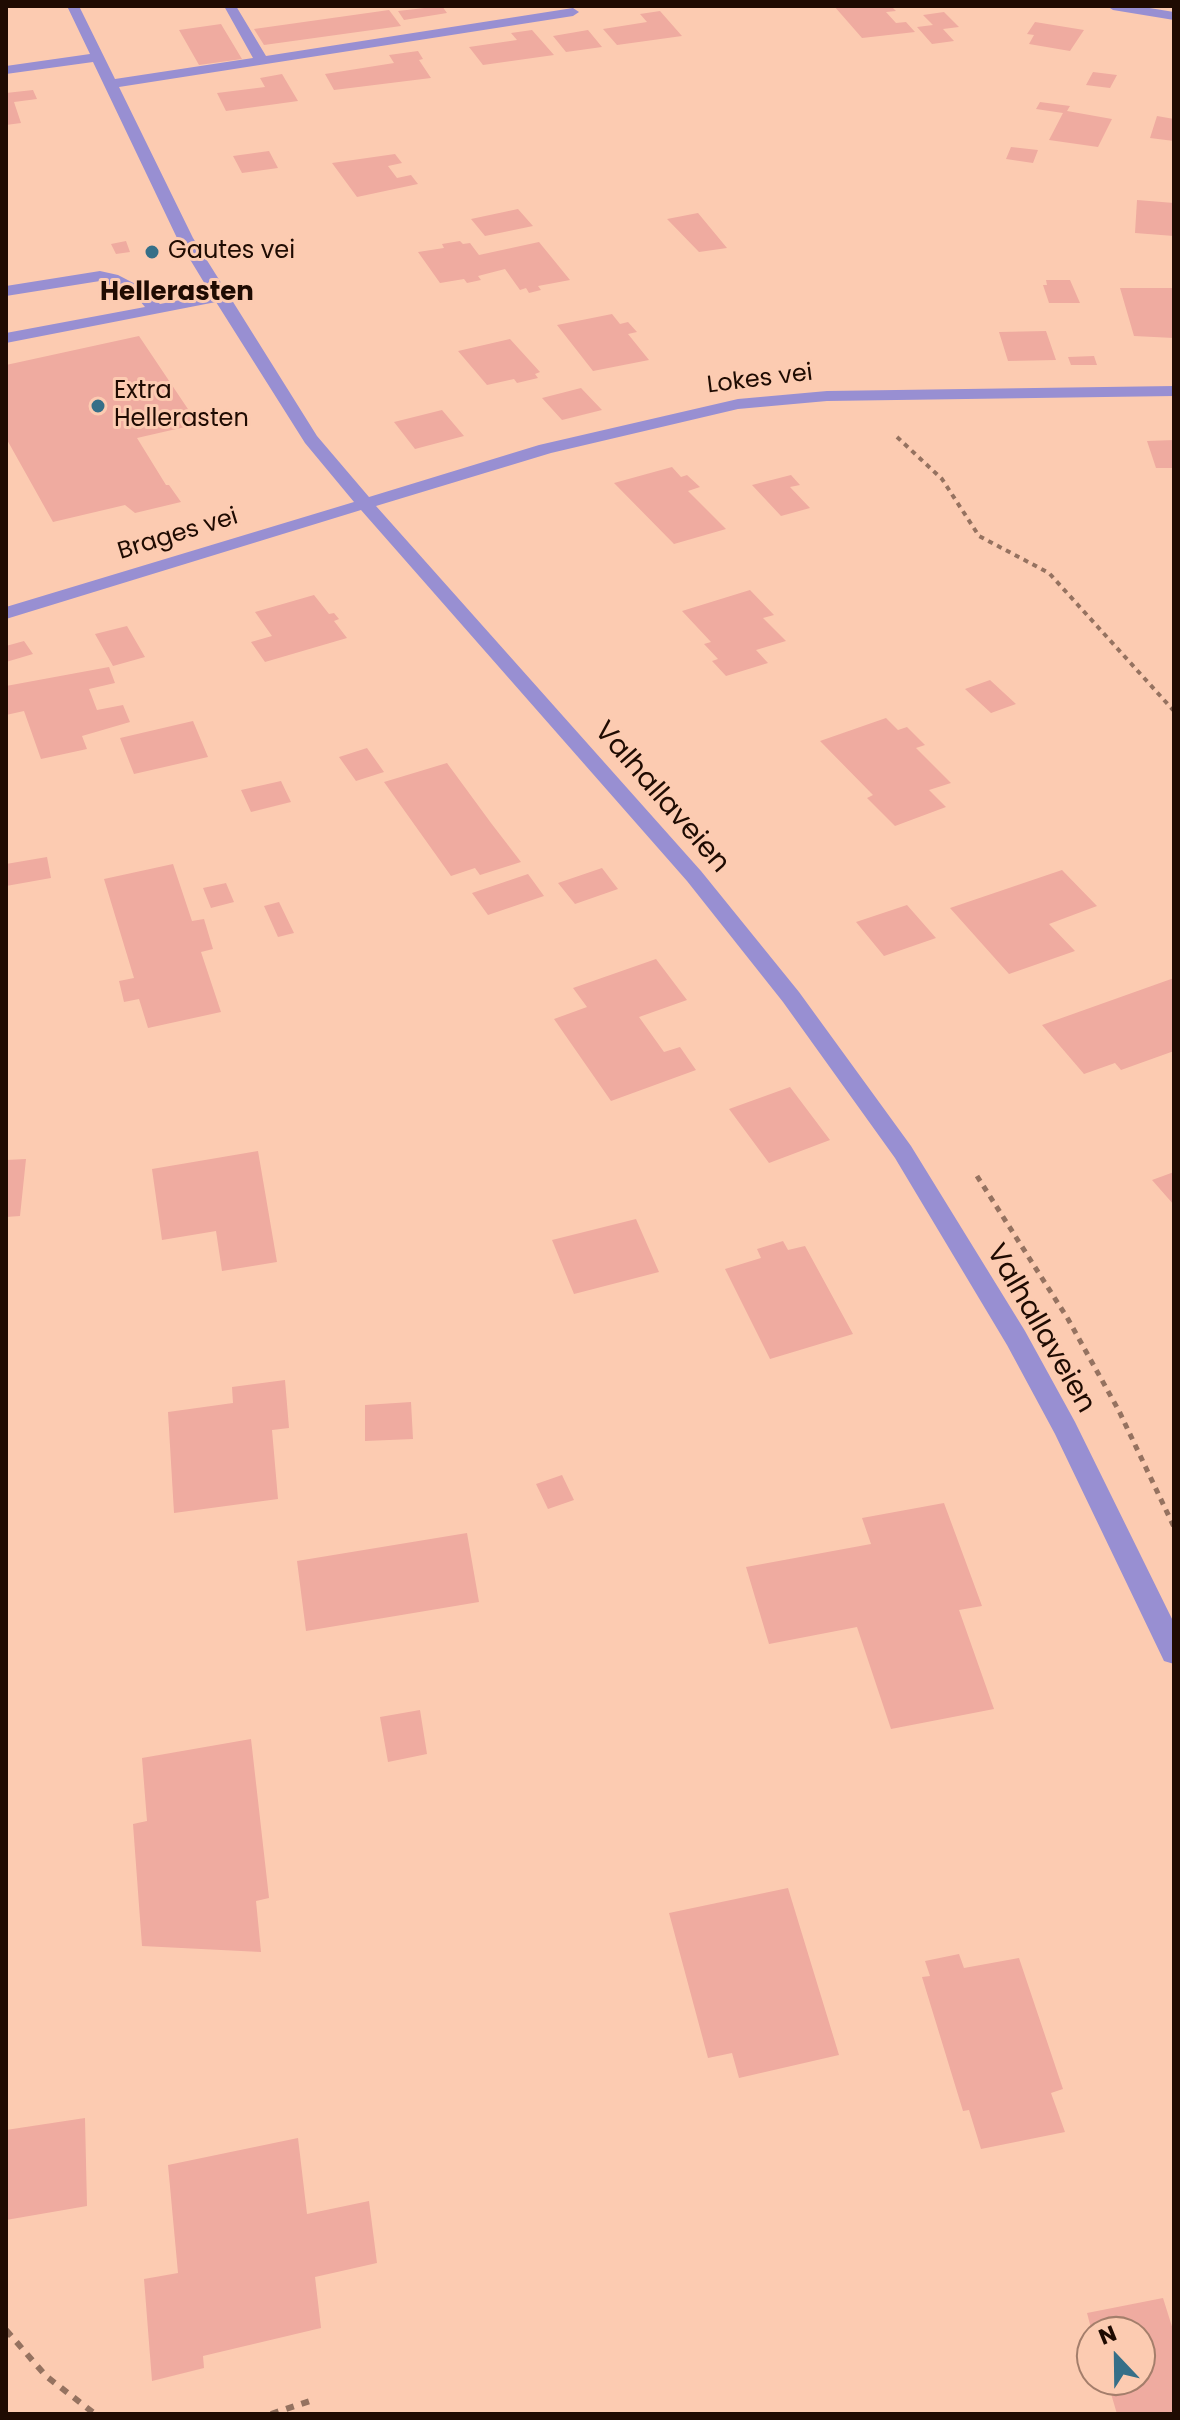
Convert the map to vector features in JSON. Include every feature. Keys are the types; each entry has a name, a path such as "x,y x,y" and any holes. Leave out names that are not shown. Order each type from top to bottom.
{"street":[{"name":"Valhallaveien","path":"73,6 172,214 287,404 364,503 694,876 782,985 903,1152 1016,1338 1066,1430 1174,1652"},
{"path":"230,6 262,61"},
{"path":"516,6 529,19"},
{"path":"1113,6 1174,16"},
{"path":"110,84 573,12"},
{"path":"6,70 97,57"},
{"path":"6,291 100,276 113,278 140,292 155,308"},
{"path":"6,338 220,297"},
{"name":"Lokes vei","path":"364,503 545,449 648,422 738,404 851,395 1174,391"},
{"name":"Brages vei","path":"9,605 364,503"}],"path":[{"path":"851,395 942,479 979,536 1049,573 1174,711"},
{"path":"6,2330 46,2376 95,2414"},
{"path":"271,2414 310,2401"}],"building":[{"path":"442,6 447,13 404,20 398,11"},
{"path":"834,6 891,6 896,11 886,12 896,23 906,22 915,32 862,38"},
{"path":"389,10 401,26 264,45 254,29"},
{"path":"660,11 682,36 617,45 603,29 647,22 640,14"},
{"path":"944,12 959,27 943,29 954,41 932,44 917,27 933,25 923,15"},
{"path":"1035,22 1084,30 1070,51 1029,44 1034,35 1027,34"},
{"path":"221,24 242,59 199,65 179,30"},
{"path":"532,30 554,55 483,65 469,47 517,40 511,33"},
{"path":"588,30 602,47 566,52 553,36"},
{"path":"418,51 423,59 419,60 431,78 334,90 325,74 394,63 389,55"},
{"path":"1093,72 1117,75 1110,88 1086,85"},
{"path":"282,74 298,101 226,111 217,93 265,87 260,78"},
{"path":"33,90 37,99 14,102 21,123 6,125 6,93"},
{"path":"1040,102 1070,106 1067,111 1112,119 1098,147 1049,140 1063,113 1036,109"},
{"path":"1157,116 1174,119 1174,141 1150,138"},
{"path":"1011,147 1038,150 1033,163 1006,159"},
{"path":"269,151 278,168 242,173 233,156"},
{"path":"395,154 402,163 388,166 397,178 411,175 418,184 357,197 332,163"},
{"path":"1137,200 1174,203 1174,236 1135,233"},
{"path":"518,209 533,226 485,236 471,219"},
{"path":"698,213 727,248 699,252 667,219"},
{"path":"126,241 130,252 116,254 111,244"},
{"path":"539,242 570,280 538,286 541,290 529,293 526,288 520,290 505,269 478,276 481,280 440,283 418,252 444,248 442,244 470,243 479,255"},
{"path":"1046,280 1070,280 1080,303 1049,303 1043,285 1047,285"},
{"path":"1120,288 1174,288 1174,338 1134,336"},
{"path":"612,314 620,324 628,322 637,332 628,334 649,360 593,371 557,325"},
{"path":"1046,331 1056,360 1008,361 999,332"},
{"path":"139,336 198,424 137,438 166,485 181,502 135,513 125,505 53,522 6,438 6,365"},
{"path":"510,339 540,372 535,374 538,378 487,385 458,351"},
{"path":"1094,356 1097,365 1071,365 1068,357"},
{"path":"581,388 602,410 562,420 542,398"},
{"path":"442,410 464,436 415,449 394,422"},
{"path":"1174,440 1174,468 1156,468 1147,441"},
{"path":"672,467 681,477 687,475 700,487 688,491 726,529 674,544 614,483"},
{"path":"791,475 800,485 790,487 810,508 781,516 752,485"},
{"path":"750,590 774,615 763,618 786,641 756,650 768,663 726,676 712,661 718,659 704,644 711,642 682,611"},
{"path":"314,595 329,614 334,613 339,619 334,621 347,638 265,662 251,642 272,636 255,612"},
{"path":"127,626 145,657 113,666 95,634"},
{"path":"24,641 33,654 6,662 6,646"},
{"path":"109,667 115,683 89,689 97,710 123,705 130,722 82,736 87,749 41,759 24,711 6,715 6,686"},
{"path":"990,680 1016,704 991,713 965,689"},
{"path":"886,718 898,730 907,727 925,745 916,748 951,783 929,790 946,807 895,826 867,798 873,795 820,741"},
{"path":"193,721 208,757 134,774 120,738"},
{"path":"367,748 384,772 356,781 339,757"},
{"path":"447,763 521,862 480,875 475,868 451,876 384,782"},
{"path":"281,781 291,802 251,812 241,790"},
{"path":"47,857 51,878 6,886 6,864"},
{"path":"173,864 192,921 204,919 213,949 201,952 221,1012 148,1028 139,999 124,1002 119,981 134,978 104,879"},
{"path":"602,868 618,889 575,904 558,883"},
{"path":"1062,870 1097,906 1049,924 1075,951 1009,974 950,908"},
{"path":"528,874 544,896 488,915 472,893"},
{"path":"226,883 234,902 211,908 203,888"},
{"path":"279,902 294,933 278,937 264,906"},
{"path":"907,905 936,938 884,956 856,922"},
{"path":"656,959 687,1000 639,1017 664,1052 680,1047 696,1070 611,1101 554,1019 587,1007 573,988"},
{"path":"1174,978 1174,1051 1121,1070 1115,1063 1084,1074 1042,1025"},
{"path":"790,1087 830,1140 769,1163 729,1109"},
{"path":"258,1151 277,1262 222,1271 216,1231 162,1240 152,1169"},
{"path":"26,1159 20,1216 6,1217 6,1160"},
{"path":"1174,1172 1174,1205 1152,1180"},
{"path":"636,1219 659,1272 574,1294 552,1240"},
{"path":"783,1241 788,1250 805,1246 853,1334 770,1359 725,1269 761,1258 757,1249"},
{"path":"285,1380 289,1428 272,1430 278,1499 174,1513 168,1412 233,1403 232,1387"},
{"path":"411,1402 413,1439 365,1441 365,1405"},
{"path":"562,1475 574,1500 548,1509 536,1484"},
{"path":"944,1503 982,1606 959,1610 994,1709 891,1729 857,1627 769,1644 746,1567 871,1544 862,1518"},
{"path":"467,1533 479,1602 306,1631 297,1561"},
{"path":"420,1710 427,1754 388,1762 380,1717"},
{"path":"251,1739 269,1898 256,1901 261,1952 142,1946 133,1824 147,1821 142,1758"},
{"path":"788,1888 839,2055 739,2078 732,2053 708,2058 669,1913"},
{"path":"959,1954 964,1968 1019,1958 1063,2089 1051,2093 1065,2132 981,2149 969,2110 963,2111 922,1977 930,1976 925,1961"},
{"path":"85,2118 87,2206 6,2220 6,2130"},
{"path":"298,2138 307,2214 369,2201 377,2263 315,2277 321,2328 203,2356 204,2368 152,2381 144,2279 178,2273 168,2165"},
{"path":"1163,2298 1174,2333 1174,2414 1117,2414 1112,2396 1156,2396 1156,2316 1088,2316 1087,2313"}],"place":[{"name":"Gautes vei","path":"152,252"},
{"name":"Extra Hellerasten","path":"98,406"}],"district":[{"name":"Hellerasten","path":"177,293"}]}
